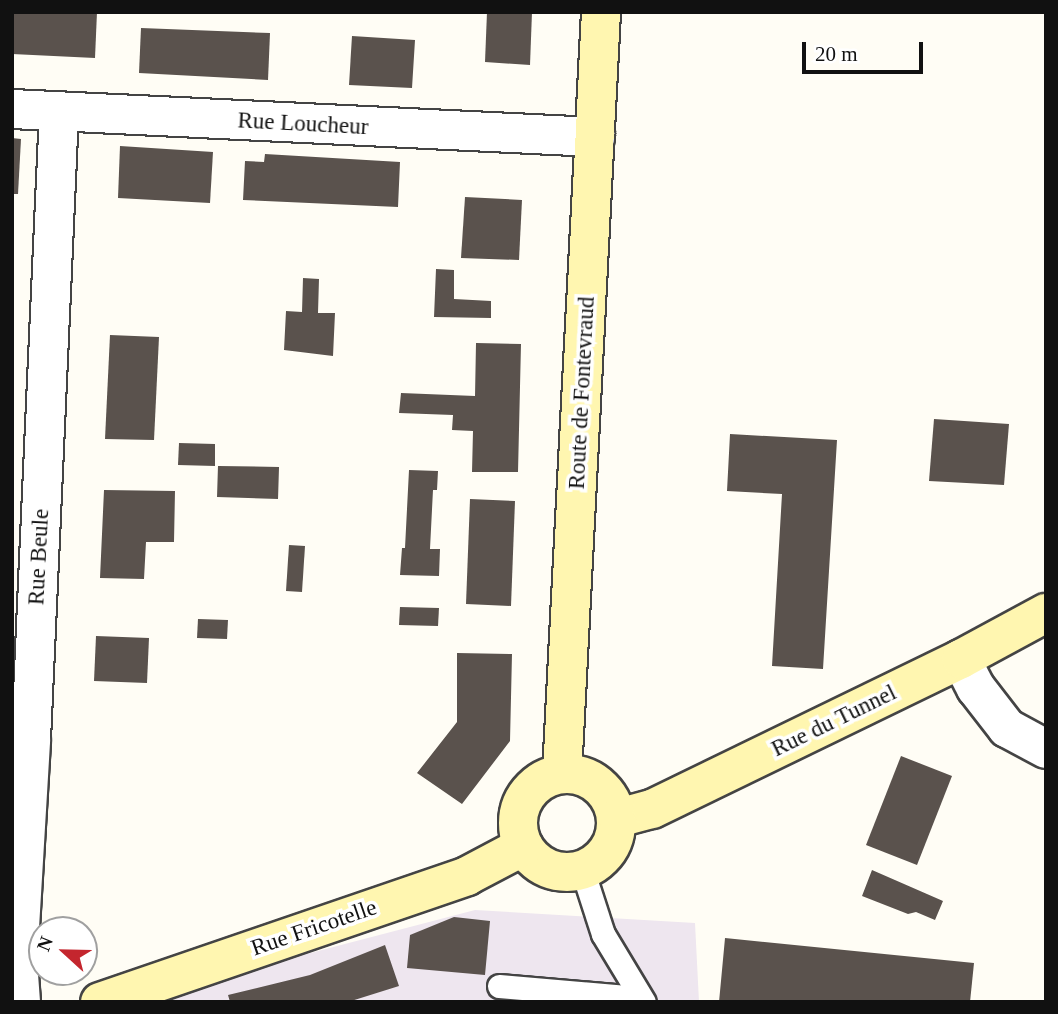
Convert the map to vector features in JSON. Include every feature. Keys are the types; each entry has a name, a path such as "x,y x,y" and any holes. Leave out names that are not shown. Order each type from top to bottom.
{"street":[{"name":"Route de Fontevraud","path":"562,774 601,12"},
{"name":"Rue Loucheur","path":"12,109 594,137"},
{"name":"Rue Beule","path":"20,1002 18,961 31,738 59,112"},
{"name":"Rue du Tunnel","path":"618,818 652,809 961,659 1046,613"},
{"path":"961,659 976,688 1007,728 1046,749"},
{"path":"576,774 601,787 618,818 613,840 606,853 582,869 565,872 549,868 534,859 524,846 519,815 524,800 534,787 547,778 576,774"},
{"name":"Rue Fricotelle","path":"100,1002 467,876 524,846"}],"lane":[{"path":"582,869 603,934 642,1000"},
{"path":"499,986 642,1000"}],"shaded area":[{"path":"475,910 695,923 699,1002 123,1002"}],"building":[{"path":"12,12 97,12 95,58 12,54"},
{"path":"487,12 532,12 530,65 485,62"},
{"path":"141,28 270,33 268,80 139,73"},
{"path":"352,36 415,40 412,88 349,85"},
{"path":"12,138 21,139 18,194 12,194"},
{"path":"120,146 213,152 210,203 118,198"},
{"path":"265,154 400,162 398,207 243,200 245,161 264,162"},
{"path":"465,197 522,200 519,260 461,258"},
{"path":"436,269 454,270 454,299 491,301 491,318 434,317"},
{"path":"303,278 319,279 318,313 335,313 333,356 284,350 286,311 302,312"},
{"path":"110,335 159,337 154,440 105,439"},
{"path":"476,343 521,344 518,472 472,472 473,431 452,430 453,415 399,413 401,393 475,396"},
{"path":"934,419 1009,424 1004,485 929,481"},
{"path":"730,434 837,440 823,669 772,666 782,494 727,491"},
{"path":"179,443 215,444 215,466 178,465"},
{"path":"218,466 279,467 278,499 217,497"},
{"path":"409,470 438,471 437,490 433,490 430,549 440,549 439,576 400,575 402,548 405,548"},
{"path":"104,490 175,491 174,542 146,542 144,579 100,578"},
{"path":"470,499 515,501 511,606 466,604"},
{"path":"289,545 305,546 302,592 286,591"},
{"path":"400,607 439,608 438,626 399,625"},
{"path":"198,619 228,620 227,639 197,638"},
{"path":"96,636 149,638 147,683 94,681"},
{"path":"457,653 512,654 510,741 462,804 417,773 457,722"},
{"path":"901,756 952,776 917,865 866,845"},
{"path":"872,870 943,901 935,920 916,912 908,914 862,896"},
{"path":"454,917 490,921 485,975 407,968 410,935"},
{"path":"725,938 974,963 970,1002 719,1002"},
{"path":"385,945 399,986 348,1002 230,1002 228,995 310,975"}]}
